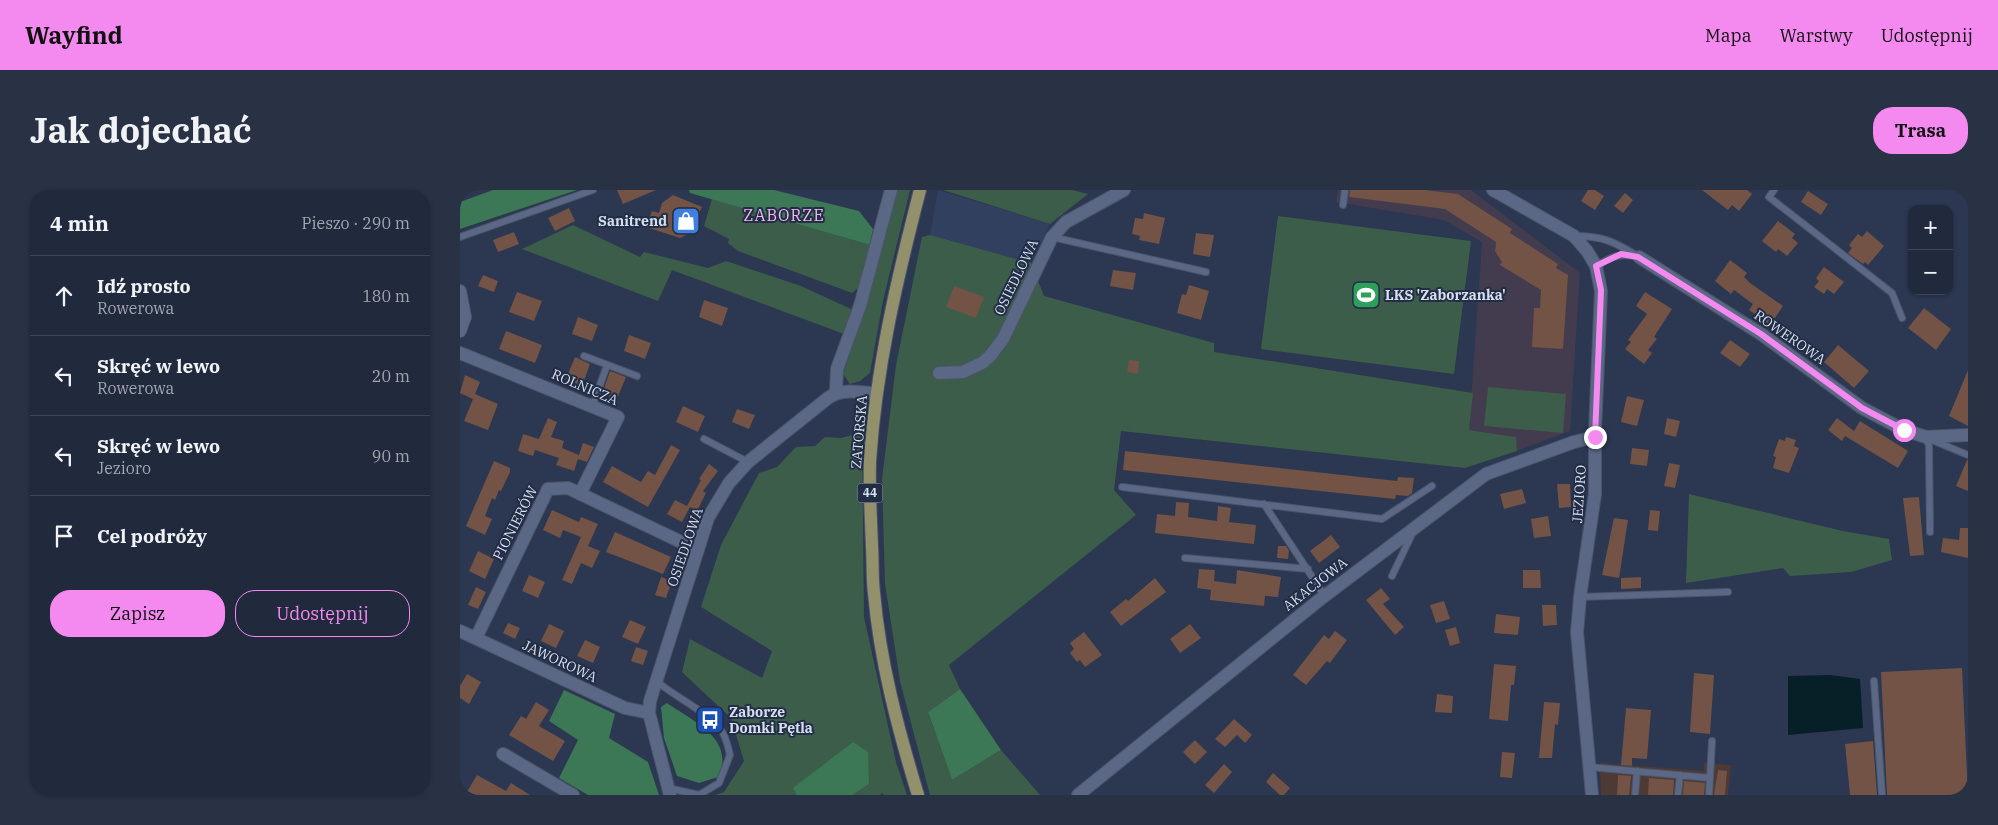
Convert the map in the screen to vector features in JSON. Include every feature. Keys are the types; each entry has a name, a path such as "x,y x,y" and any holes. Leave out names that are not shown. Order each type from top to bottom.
{"main road":[{"name":"ZATORSKA","path":"918,795 895,718 874,592 870,461 877,394 890,309 920,190"}],"street":[{"path":"877,394 836,392 837,369 860,306 891,190"},
{"name":"OSIEDLOWA","path":"939,373 963,372 982,363 990,356 1003,339 1052,237 1066,222 1124,190"},
{"name":"JEZIORO","path":"1493,190 1574,236 1587,251 1596,266 1601,290 1592,523 1580,597 1578,641 1592,795"},
{"name":"ROWEROWA","path":"1638,257 1761,334 1862,408 1904,430 1926,437"},
{"path":"460,291 464,317 460,331"},
{"name":"ROLNICZA","path":"460,353 618,417 580,494"},
{"name":"OSIEDLOWA","path":"649,713 656,681 708,518 729,483 748,462 836,392"},
{"path":"1926,437 1968,435"},
{"name":"AKACJOWA","path":"1078,795 1324,595 1486,474 1574,442 1595,437"},
{"name":"PIONIERÓW","path":"476,638 548,489 568,488 698,550"},
{"name":"JAWOROWA","path":"460,631 625,708 649,713"},
{"path":"649,713 669,792"},
{"path":"503,754 573,795"}],"lane":[{"path":"460,237 593,190"},
{"path":"1343,204 1345,190"},
{"path":"1774,190 1769,197 1892,293 1902,318"},
{"name":"ROWEROWA","path":"1574,236 1597,236 1615,242 1638,257"},
{"path":"1052,237 1206,272"},
{"path":"1596,266 1621,254 1638,257"},
{"path":"584,356 637,376"},
{"path":"592,405 607,365"},
{"path":"1926,437 1968,455"},
{"path":"1926,437 1929,446 1930,532"},
{"path":"704,439 748,462"},
{"path":"1122,487 1382,519 1432,486"},
{"path":"1264,504 1324,595"},
{"path":"1392,576 1416,526"},
{"path":"1185,558 1308,569"},
{"path":"1580,597 1728,592"},
{"path":"1874,680 1882,795"},
{"path":"656,681 672,694 702,712 722,730 730,755 719,784 698,794 669,792"},
{"path":"1709,795 1712,741"},
{"path":"1588,766 1710,778"},
{"path":"1635,795 1637,771"},
{"path":"1678,795 1680,775"}],"shaded area":[{"path":"938,190 1050,224 1031,263 930,235"},
{"path":"1338,190 1471,190 1580,273 1570,431 1517,451 1515,437 1469,430 1482,242 1444,220 1336,202"},
{"path":"1830,675 1860,679 1863,728 1788,735 1788,676"},
{"path":"1600,763 1704,771 1704,763 1731,765 1728,795 1601,795"}],"green space":[{"path":"493,190 577,190 460,229 460,202"},
{"path":"689,190 774,190 859,211 873,229 870,245 690,193"},
{"path":"896,190 910,190 883,301 870,373 860,381 850,384 843,374 865,307"},
{"path":"943,190 1072,190 1088,194 1050,224"},
{"path":"712,199 870,245 858,288 852,293 738,251 728,243 729,239 704,226"},
{"name":"LKS 'Zaborzanka'","path":"1278,216 1471,241 1454,374 1261,349"},
{"path":"573,225 640,257 644,252 708,268 726,261 801,286 851,309 844,334 672,270 658,301 522,249"},
{"path":"930,235 1031,263 1044,296 1214,343 1214,352 1473,393 1469,430 1516,437 1517,451 1465,468 1121,431 1114,490 1136,515 949,665 960,689 928,712 952,780 1001,750 1040,795 930,795 900,681 885,584 882,479 896,365 922,237"},
{"path":"1488,387 1566,394 1563,433 1484,426"},
{"path":"862,432 864,617 896,762 907,795 884,795 882,793 880,795 715,795 724,792 744,761 731,718 682,672 690,639 762,678 772,651 701,607 721,545 759,473 777,467 796,447 815,446 825,437 841,438"},
{"path":"1689,494 1843,531 1889,539 1892,560 1851,572 1790,576 1783,568 1686,583"},
{"path":"960,689 1001,750 952,780 928,712"},
{"path":"564,690 615,714 609,738 648,762 659,795 588,795 559,778 578,740 549,721"},
{"path":"667,703 700,725 717,742 721,752 722,764 718,777 699,783 677,776 664,738 661,707"},
{"path":"853,742 868,752 869,784 852,795 797,795 793,788"}],"building":[{"path":"617,190 656,190 623,204"},
{"path":"1350,190 1425,190 1458,194 1512,229 1510,233 1558,264 1556,268 1568,275 1563,349 1532,347 1534,308 1540,308 1541,290 1500,265 1502,262 1495,251 1496,242 1445,209 1349,197"},
{"path":"1588,190 1595,190 1604,196 1595,210 1581,201"},
{"path":"1702,190 1747,190 1752,194 1739,211 1732,205 1728,210"},
{"path":"1808,191 1828,204 1821,215 1801,202"},
{"path":"1625,193 1633,200 1623,213 1614,206"},
{"path":"673,195 702,207 690,233 680,238 646,227 652,211 659,213 662,203"},
{"path":"569,208 575,221 555,231 548,218"},
{"path":"1144,213 1165,218 1159,244 1139,240 1140,236 1132,234 1135,218 1143,219"},
{"path":"1778,221 1795,234 1792,238 1798,243 1787,256 1778,249 1776,252 1762,241"},
{"path":"1867,231 1884,246 1868,265 1865,262 1863,264 1848,253 1852,248 1849,245 1858,234 1862,237"},
{"path":"514,232 519,244 498,252 493,240"},
{"path":"1196,233 1214,235 1210,257 1193,254"},
{"path":"1730,260 1747,273 1744,277 1750,283 1783,306 1770,325 1749,310 1753,304 1734,290 1731,294 1715,281"},
{"path":"1824,267 1844,282 1834,294 1827,289 1824,294 1814,287 1819,281 1816,278"},
{"path":"1113,270 1136,273 1133,290 1110,286"},
{"path":"483,275 498,281 494,292 478,286"},
{"path":"1189,285 1209,291 1201,320 1177,313 1182,294 1186,295"},
{"path":"954,286 984,297 976,318 946,307"},
{"path":"517,292 542,301 534,321 509,312"},
{"path":"1645,292 1672,309 1654,337 1657,339 1648,350 1652,353 1644,364 1625,349 1631,342 1628,340 1647,314 1636,306"},
{"path":"704,300 728,308 722,326 699,317"},
{"path":"1924,308 1951,329 1936,350 1908,328"},
{"path":"578,317 598,325 592,341 572,334"},
{"path":"506,331 542,345 535,363 499,349"},
{"path":"629,335 651,343 645,359 624,351"},
{"path":"1730,340 1750,354 1740,367 1720,353"},
{"path":"1838,345 1869,371 1854,388 1824,362"},
{"path":"575,357 590,364 582,386 566,379"},
{"path":"1129,360 1139,361 1138,374 1127,372"},
{"path":"1968,370 1968,426 1949,416"},
{"path":"610,371 626,377 617,399 602,394"},
{"path":"465,375 480,382 475,394 498,404 488,430 464,421 473,399 460,393"},
{"path":"1627,396 1644,400 1637,426 1621,422"},
{"path":"683,406 705,416 698,432 676,422"},
{"path":"737,409 755,415 749,429 732,422"},
{"path":"548,418 557,422 551,437 564,441 562,448 579,455 583,443 594,447 587,462 578,459 574,471 556,465 559,458 535,450 533,456 518,451 523,434 539,439"},
{"path":"1667,418 1680,421 1676,437 1664,434"},
{"path":"1837,418 1854,431 1860,421 1908,451 1898,468 1845,436 1842,441 1828,430"},
{"path":"1786,437 1796,440 1794,446 1799,448 1789,473 1773,468 1776,457 1773,456 1779,439 1785,441"},
{"path":"671,445 680,450 648,507 603,482 612,466 641,482 648,471 655,475"},
{"path":"1632,448 1649,450 1647,466 1630,464"},
{"path":"1125,451 1397,481 1398,477 1414,478 1412,493 1408,496 1396,495 1395,499 1123,470"},
{"path":"1968,460 1968,491 1956,486"},
{"path":"494,461 510,468 510,472 495,500 492,498 485,516 492,519 485,535 466,526"},
{"path":"1669,463 1680,465 1675,488 1664,486"},
{"path":"709,464 718,471 703,491 706,493 697,511 690,507 682,522 667,514 675,500 687,506 701,480 699,479"},
{"path":"1557,484 1570,484 1571,507 1559,508"},
{"path":"1522,489 1526,503 1504,509 1500,494"},
{"path":"1919,497 1924,555 1910,556 1903,498"},
{"path":"1176,502 1189,503 1188,517 1217,521 1218,506 1231,508 1229,522 1256,525 1254,544 1155,533 1157,514 1175,516"},
{"path":"552,510 579,522 581,517 598,524 588,546 600,551 592,568 581,563 572,584 562,580 581,537 563,530 560,538 543,530"},
{"path":"1650,510 1660,511 1658,531 1648,530"},
{"path":"1548,516 1551,536 1534,538 1531,519"},
{"path":"1614,518 1628,520 1619,578 1602,575"},
{"path":"1960,528 1968,528 1968,558 1941,552 1943,538 1959,540"},
{"path":"615,532 671,557 663,574 606,552"},
{"path":"1331,535 1340,547 1319,563 1310,551"},
{"path":"1278,546 1286,546 1289,551 1288,559 1277,558"},
{"path":"478,551 494,559 485,579 469,571"},
{"path":"1199,569 1215,570 1214,581 1236,584 1237,570 1281,577 1278,597 1265,596 1264,606 1210,600 1211,590 1197,588"},
{"path":"1523,570 1540,570 1541,588 1523,588"},
{"path":"529,575 545,582 538,598 522,591"},
{"path":"661,577 672,581 666,598 655,595"},
{"path":"1641,577 1641,588 1621,589 1621,578"},
{"path":"1155,578 1166,592 1121,626 1110,612 1126,599 1128,601"},
{"path":"476,587 486,592 478,609 468,605"},
{"path":"1381,588 1390,599 1383,604 1404,627 1395,635 1366,600"},
{"path":"1444,601 1450,619 1436,623 1430,605"},
{"path":"1542,605 1556,605 1557,625 1543,626"},
{"path":"1496,614 1520,617 1518,635 1494,633"},
{"path":"630,620 646,627 638,644 622,637"},
{"path":"508,623 520,628 515,639 503,633"},
{"path":"549,624 564,631 556,648 541,641"},
{"path":"1190,624 1201,638 1180,653 1170,639"},
{"path":"1456,627 1460,643 1450,646 1445,630"},
{"path":"1335,631 1347,640 1330,663 1327,661 1306,685 1293,675 1324,635 1329,639"},
{"path":"1084,632 1102,655 1085,667 1080,660 1077,662 1070,653 1074,649 1070,643"},
{"path":"585,640 600,647 593,663 577,656"},
{"path":"636,647 648,651 643,665 631,661"},
{"path":"1494,664 1516,666 1514,685 1511,685 1508,721 1489,719"},
{"path":"1962,668 1968,795 1887,795 1881,672"},
{"path":"1694,673 1714,675 1710,734 1690,732"},
{"path":"467,674 481,682 469,704 460,698 460,686"},
{"path":"1437,694 1453,696 1452,713 1435,712"},
{"path":"536,702 549,710 539,726 565,741 553,761 509,735 521,716 526,719"},
{"path":"1544,702 1560,703 1558,725 1555,724 1552,758 1539,758"},
{"path":"1626,708 1651,710 1647,759 1632,758 1632,766 1621,765"},
{"path":"1234,719 1252,735 1245,743 1237,735 1225,747 1215,739"},
{"path":"1195,740 1207,752 1195,764 1183,752"},
{"path":"1873,741 1877,795 1850,795 1845,744"},
{"path":"1502,752 1515,753 1512,778 1500,777"},
{"path":"1224,764 1232,772 1214,793 1205,785"},
{"path":"1718,770 1727,771 1725,795 1714,795"},
{"path":"1273,773 1290,788 1284,795 1280,795 1266,782"},
{"path":"477,775 506,791 511,783 530,795 465,795"},
{"path":"1618,775 1631,776 1629,795 1617,795"},
{"path":"1649,778 1674,780 1673,795 1648,795"},
{"path":"1684,781 1705,783 1704,795 1683,795"}],"place":[{"name":"Sanitrend","path":"686,221"},
{"name":"LKS 'Zaborzanka'","path":"1366,295"},
{"name":"Zaborze Domki Pętla","path":"710,720"}],"district":[{"name":"ZABORZE","path":"784,215"}],"route":[{"path":"1595,437 1601,290 1596,266 1614,255 1621,254 1638,257 1696,292 1761,334 1862,408 1904,430"}]}
